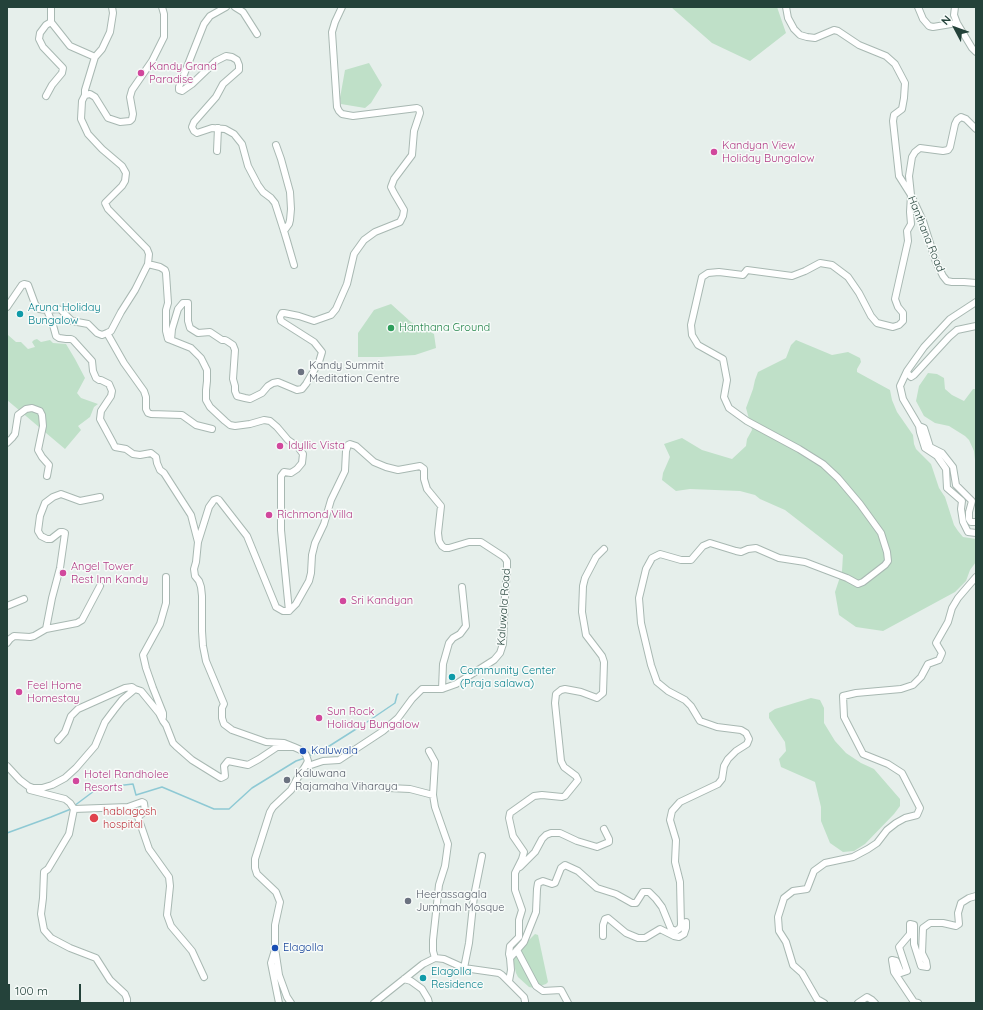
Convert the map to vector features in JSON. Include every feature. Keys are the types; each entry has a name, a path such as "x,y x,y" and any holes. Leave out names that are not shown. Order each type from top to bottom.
{"street":[{"path":"52,7 51,22 70,46 95,57"},
{"path":"7,307 22,285 28,285 35,304 39,309 61,310 72,321 88,324 97,333 102,335 112,331 148,264 149,254 147,249 108,209 105,203 122,186 125,181 126,173 122,166 102,149 88,134 81,119 82,101 95,57 102,49 110,32 113,13 112,7"},
{"path":"85,95 90,94 95,97 108,118 120,122 130,121 132,119 133,114 130,97 132,90 152,61 164,37 164,14 162,7"},
{"path":"226,7 210,16 204,24 179,90 182,91 192,84 216,61 226,56 232,57 236,60 239,65 239,70 223,84 216,97 194,122 192,127 197,133 212,128 224,129 234,134 242,144 248,166 258,184 263,192 275,203 294,265"},
{"path":"235,7 243,12 257,34"},
{"path":"170,340 178,309 183,304 188,302 188,321 190,328 198,333 210,332 233,345 235,350 235,358 232,373 237,396 250,399 262,393 268,386 278,382 297,390 302,389 319,362 322,352 314,342 281,321 280,317 282,313 299,316 314,321 331,315 336,309 347,284 354,254 364,240 375,232 400,222 404,210 391,187 394,179 412,155 414,131 420,113 416,108 353,116 342,114 339,111 337,107 332,32 342,7"},
{"name":"Hanthana Road","path":"786,7 788,18 794,29 800,35 815,38 834,30 838,31 859,46 886,56 896,64 904,83 902,109 894,115 893,122 899,176 911,195 923,221 936,262 943,276 947,281 976,283"},
{"path":"918,7 923,19 929,26 933,27 958,23"},
{"path":"955,7 954,15 972,48 976,52"},
{"path":"46,96 52,85 62,73 63,68 43,47 39,39 40,33 46,25 51,22"},
{"path":"681,925 680,882 675,862 676,840 670,820 672,810 680,802 718,784 722,779 724,766 728,759 736,751 747,744 749,739 746,733 741,730 717,727 700,721 691,706 685,700 668,691 657,682 651,665 641,623 639,598 646,569 652,558 660,554 680,560 691,560 703,546 710,543 736,552 756,548 779,558 805,562 847,578 858,584 863,582 888,561 887,552 881,533 860,504 838,478 822,464 799,449 747,421 729,408 724,397 727,380 723,359 698,345 692,336 691,326 702,277 708,273 719,272 742,275 747,270 792,276 820,263 832,265 848,277 870,316 877,322 893,326 899,325 903,321 903,313 898,307 895,299 908,241 907,231 911,224 911,195 909,176 912,157 920,148 943,152 948,150 955,124 957,120 961,118 966,119 976,129"},
{"path":"217,151 218,128"},
{"path":"276,145 290,192 290,220 284,231"},
{"path":"148,264 165,270 168,303 166,310 166,331 168,339 191,348 201,358 206,370 206,400 210,407 230,425 235,426 250,424 264,420 270,421 288,440 298,447 303,454 302,463 297,469 292,473 284,472 281,476 281,530 289,611 283,611 276,607 247,536 217,499 214,500 209,507 198,542 194,569 195,576 201,587 203,646 206,661 224,704 222,708 222,718 224,724 232,730 266,742 284,743 294,747 302,751 307,760 291,790 273,807 270,812 255,859 257,874 276,892 280,902 275,925 275,948 279,975 287,997 291,1003"},
{"path":"976,302 950,319 924,347 907,371 900,386 903,399 920,426 924,428 930,447 942,453 953,467 956,485 972,501 969,512 971,522 976,522"},
{"path":"47,310 56,336 71,339 76,342 92,361 93,371 96,378 108,384 112,391 111,396 101,411 100,419 113,444 115,447 126,449 133,454 140,455 151,453 156,457 156,463 160,470 164,472 191,515 198,542"},
{"path":"907,371 911,377 957,330 976,326"},
{"path":"107,333 124,363 144,390 146,396 146,409 148,413 182,415 196,425 212,429"},
{"path":"7,443 15,434 18,415 26,408 32,408 40,411 43,426 38,450 49,465 46,476"},
{"path":"920,426 920,432 925,448 937,456 946,469 947,488 962,501 961,509 963,522 968,532 976,533"},
{"name":"Kaluwala Road","path":"289,611 296,604 309,581 315,543 324,524 331,500 345,471 346,451 348,445 350,444 356,446 374,462 386,467 398,470 420,466 424,469 424,479 427,489 441,506 438,534 439,541 442,546 449,548 469,542 481,542 504,557 507,561 504,596 503,644 500,653 494,660 456,684 442,689 422,689 412,698 398,718 383,731 339,760 323,761 311,765 307,760"},
{"path":"46,629 60,568 65,533 60,532 51,539 47,539 41,536 38,532 40,516 45,503 53,497 61,494 80,501 100,497"},
{"path":"509,981 511,970 509,954 510,946 519,937 519,920 522,910 515,890 515,873 524,852 513,836 509,818 510,813 534,796 565,796 578,780 576,776 564,767 561,761 555,703 556,694 565,689 581,692 597,698 602,693 604,662 602,656 586,635 582,612 583,586 585,578 596,557 604,549"},
{"path":"163,721 163,713 146,668 143,654 160,624 166,603 166,577"},
{"path":"824,1003 816,999 802,973 793,965 786,942 779,931 778,917 784,898 793,891 807,889 814,871 825,863 853,856 868,849 896,823 905,818 917,815 920,808 902,773 888,764 863,754 844,717 843,696 856,693 901,689 913,685 921,677 928,664 939,660 942,653 936,643 948,622 952,608 958,598 976,577"},
{"path":"7,643 14,636 30,637 46,629 77,623 82,620 100,586"},
{"path":"442,689 443,664 449,643 453,638 460,634 466,626 462,587"},
{"path":"7,606 24,599"},
{"path":"58,740 65,732 71,716 78,709 125,688 132,687 145,695 159,713 166,725 173,743 192,760 221,778 225,776 224,766 228,761 248,765 260,759 277,747 294,747"},
{"path":"7,766 20,780 28,786 34,788 42,788 52,785 66,778 95,746 105,722 114,710 122,700 135,689"},
{"path":"429,751 435,762 433,795 435,807 448,844 445,866 439,885 433,940 433,951 435,958"},
{"path":"7,770 28,790 65,799 74,809 69,834 48,870 44,872 41,914 44,930 51,938 70,948 96,958 110,980 125,994 127,1003"},
{"path":"389,788 410,789 433,795"},
{"path":"74,809 128,807 142,802 144,803 145,811 138,817 149,849 169,877 170,886 167,915 171,926 192,951 204,977"},
{"path":"515,873 535,852 546,835 551,833 560,833 576,841 597,847 609,842 604,829"},
{"path":"464,968 469,943 474,896 482,856"},
{"path":"510,958 524,942 536,912 538,883 543,881 552,884 555,883 561,868 565,865 578,872 597,888 616,894 632,903 636,903 643,892 649,892 662,907 671,929 676,931 683,923 686,922 684,934 679,937 660,929 645,938 638,938 626,933 608,918 605,919 603,925 603,936"},
{"path":"918,1003 914,1002 894,972 892,960 896,960 901,973 907,971 899,947 910,934 910,924 914,925 914,944 921,966 927,967 922,953 923,928 930,924 943,923 956,926 959,924 958,913 962,903 969,898 976,896"},
{"path":"275,948 271,963 279,1003"},
{"path":"517,950 536,986 543,991 561,990 568,1003"},
{"path":"374,1003 423,964 435,958 444,959 464,968 498,973 502,975 524,996 525,1003"},
{"path":"404,979 411,981 422,989 429,1003"},
{"path":"858,1003 867,997 875,1003"}],"green space":[{"path":"671,7 777,7 786,33 750,61 712,43"},
{"path":"369,63 382,85 371,103 365,108 341,104 340,98 345,70"},
{"name":"Hanthana Ground","path":"391,304 411,322 434,334 436,348 415,355 358,357 358,333 374,310"},
{"path":"8,335 16,342 21,342 28,349 35,347 32,342 37,339 41,342 50,340 53,343 66,344 85,378 77,393 81,398 98,404 94,407 90,417 78,426 81,430 65,449 7,400"},
{"path":"796,340 832,355 848,352 860,358 861,362 857,372 890,390 897,412 913,435 916,449 931,464 939,488 945,497 954,525 963,537 976,539 976,562 970,570 966,581 955,592 883,631 856,627 839,615 835,592 842,571 843,555 785,510 760,499 755,495 740,491 690,489 676,491 662,480 663,473 670,457 664,444 682,438 702,450 732,459 746,446 747,439 752,430 746,408 758,372 786,358 791,345"},
{"path":"928,373 937,374 944,378 945,389 952,395 964,401 973,389 976,389 976,462 974,451 969,440 965,436 949,426 935,423 924,416 916,401 919,386"},
{"path":"811,698 820,700 824,708 824,723 835,741 846,753 861,763 874,769 900,799 900,806 894,814 865,844 854,851 843,852 830,843 821,821 821,807 815,782 781,767 779,759 786,751 785,742 769,718 769,713 775,709"},
{"path":"535,934 538,935 548,982 534,988 529,987 518,977 513,960 515,954"}],"waterway":[{"path":"308,756 323,750 395,703 398,694"},
{"path":"74,806 98,788 133,784 136,795 162,787 214,809 229,809 252,788 296,761 305,758"},
{"path":"7,833 71,809"}],"place":[{"name":"Kandy Grand Paradise","path":"141,73"},
{"name":"Kandyan View Holiday Bungalow","path":"714,152"},
{"name":"Aruna Holiday Bungalow","path":"20,314"},
{"name":"Hanthana Ground","path":"391,328"},
{"name":"Kandy Summit Meditation Centre","path":"301,372"},
{"name":"Idyllic Vista","path":"280,446"},
{"name":"Richmond Villa","path":"269,515"},
{"name":"Angel Tower Rest Inn Kandy","path":"63,573"},
{"name":"Sri Kandyan","path":"343,601"},
{"name":"Community Center (Praja salawa)","path":"452,677"},
{"name":"Feel Home Homestay","path":"19,692"},
{"name":"Sun Rock Holiday Bungalow","path":"319,718"},
{"name":"Kaluwala","path":"303,751"},
{"name":"Kaluwana Rajamaha Viharaya","path":"287,780"},
{"name":"Hotel Randholee Resorts","path":"76,781"},
{"name":"hablagosh hospital","path":"94,818"},
{"name":"Heerassagala Jummah Mosque","path":"408,901"},
{"name":"Elagolla","path":"275,948"},
{"name":"Elagolla Residence","path":"423,978"}]}
